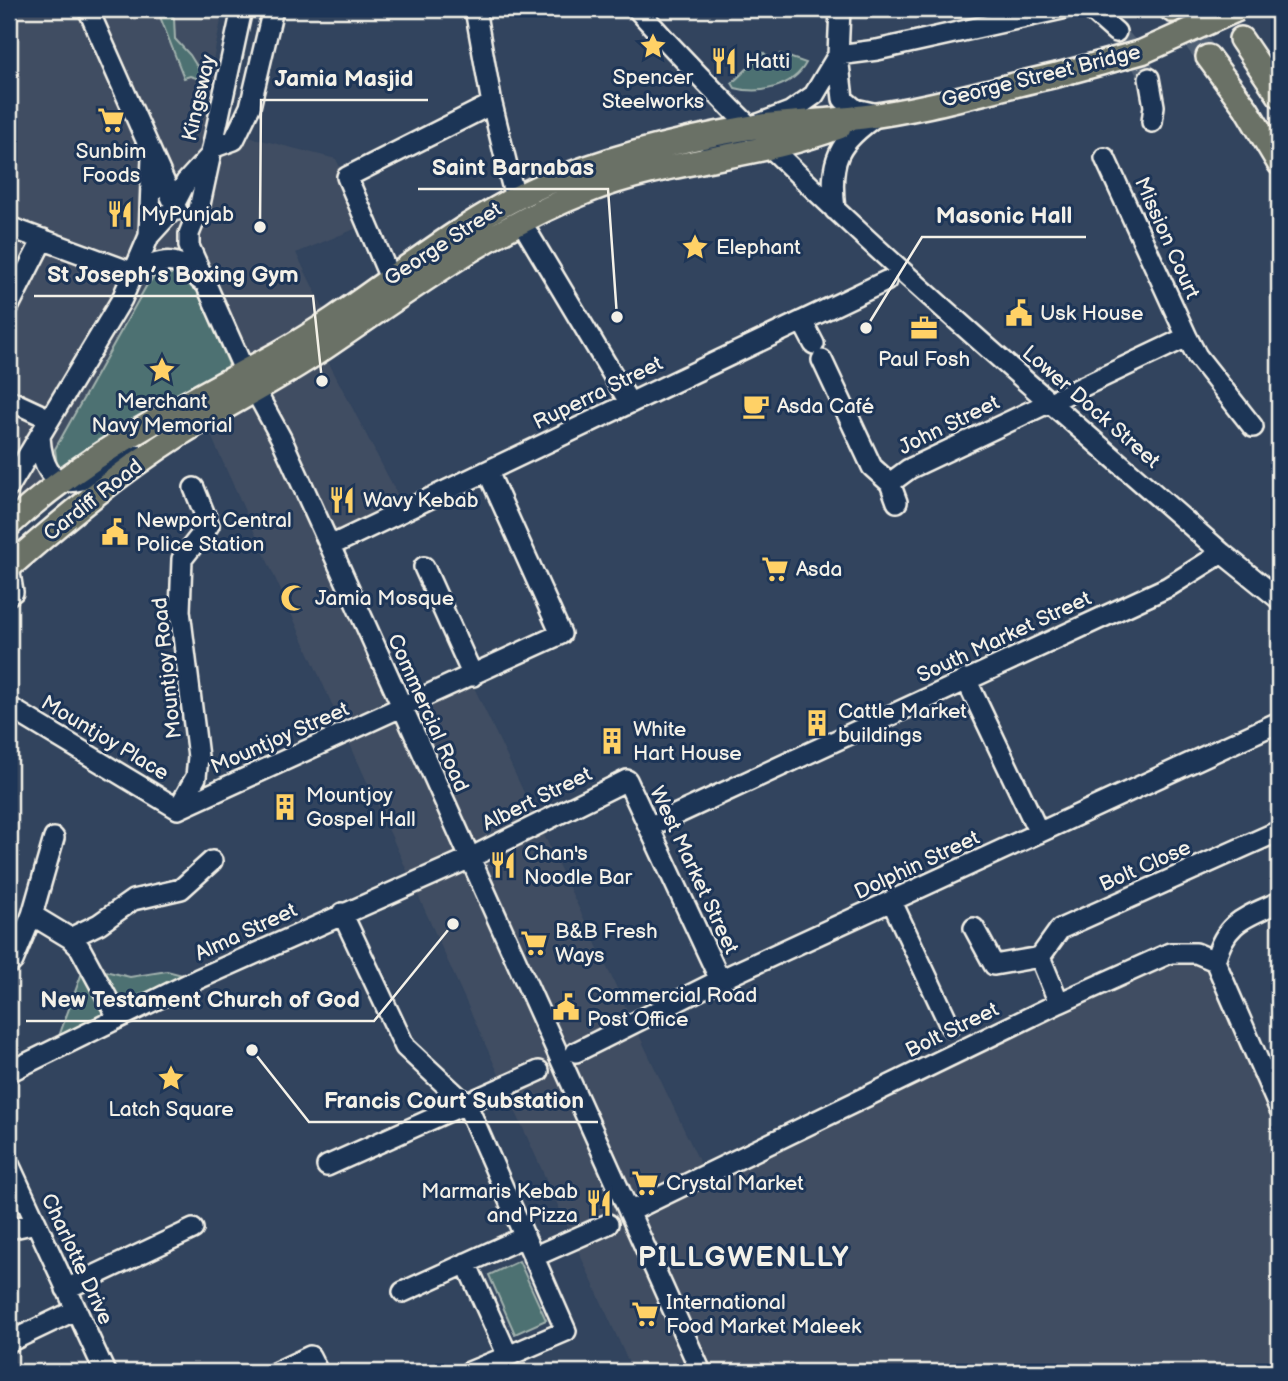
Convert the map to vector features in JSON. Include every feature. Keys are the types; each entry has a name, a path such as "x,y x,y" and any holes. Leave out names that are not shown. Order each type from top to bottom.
{"main road":[{"name":"George Street Bridge","path":"872,116 1142,52 1238,9"},
{"path":"1241,39 1279,95"},
{"path":"1208,57 1246,108 1279,163"},
{"name":"George Street","path":"250,380 281,352 390,278 515,198 574,172 637,152 748,128 872,116"},
{"name":"George Street","path":"250,380 520,220 592,189 702,160 809,139 872,116"},
{"name":"Cardiff Road","path":"9,567 93,497 250,380"},
{"name":"Cardiff Road","path":"9,525 58,481 250,380"}],"street":[{"name":"Commercial Road","path":"88,9 189,234 189,246 206,286 330,546 468,859 701,1372"},
{"name":"Kingsway","path":"211,153 242,9"},
{"path":"9,488 134,273 149,236 174,205 186,182 211,153 233,140 250,107 273,9"},
{"path":"475,9 492,104 515,198"},
{"name":"Lower Dock Street","path":"637,9 748,128 835,210 1222,554 1279,599"},
{"path":"835,210 832,173 836,156 872,116 855,109 843,99 838,55 841,9"},
{"path":"838,55 877,50 1016,14 1062,9"},
{"path":"1090,9 1116,32"},
{"path":"702,160 748,128 802,105 819,89 838,55"},
{"path":"1149,78 1154,106 1152,122"},
{"path":"390,278 347,177 492,104"},
{"path":"189,234 198,209 211,153"},
{"path":"149,236 152,156"},
{"name":"Mission Court","path":"1105,158 1197,356 1253,427"},
{"path":"9,227 134,273 156,262 172,260 188,266 206,286"},
{"path":"528,233 629,402"},
{"path":"9,306 43,239"},
{"name":"Ruperra Street","path":"330,546 886,281"},
{"path":"803,321 872,467 890,483"},
{"path":"1050,400 1187,337"},
{"path":"9,400 50,419"},
{"name":"John Street","path":"897,502 890,483 909,469 1050,400"},
{"name":"Cardiff Road","path":"40,437 41,452 51,475 58,481 78,484 180,434"},
{"name":"Mountjoy Street","path":"178,809 561,634 488,472"},
{"name":"Mountjoy Road","path":"178,809 195,777 198,757 180,611 182,559 209,525 194,488"},
{"name":"South Market Street","path":"649,827 1168,587 1222,554"},
{"name":"Cardiff Road","path":"9,567 11,593"},
{"path":"424,567 472,676"},
{"path":"9,612 11,593"},
{"path":"966,679 1039,833"},
{"name":"Mountjoy Place","path":"9,707 178,809"},
{"name":"Dolphin Street","path":"576,1052 720,980 1279,722"},
{"name":"West Market Street","path":"627,780 720,980"},
{"name":"Albert Street","path":"468,859 627,780"},
{"name":"Bolt Close","path":"1040,957 1060,929 1279,831"},
{"path":"9,964 13,961 32,915 54,838"},
{"name":"Alma Street","path":"9,1072 342,913 468,859"},
{"path":"70,938 99,924 133,900 181,890 212,861"},
{"path":"892,902 950,1026"},
{"path":"1279,902 1242,919 1222,938 1216,961 1279,1108"},
{"path":"342,913 405,1046 467,1105 566,1331 470,1372"},
{"path":"32,915 70,938 88,959 118,1018"},
{"path":"974,928 994,965 1040,957 1059,1003"},
{"name":"Bolt Street","path":"629,1212 1059,1003 1170,953 1195,953 1216,961"},
{"path":"327,1166 540,1071"},
{"name":"Charlotte Drive","path":"9,1164 104,1372"},
{"path":"9,1229 36,1223"},
{"path":"533,1257 608,1224"},
{"path":"66,1289 193,1229"},
{"path":"403,1292 524,1237"},
{"path":"466,1263 508,1356"},
{"path":"9,1342 76,1310"},
{"path":"276,1372 310,1356 318,1372"}],"shaded area":[{"path":"9,9 227,9 223,10 213,60 214,73 217,88 245,136 336,159 367,224 296,253 325,312 9,519"},
{"path":"322,350 406,511 330,547 401,708 469,677 706,1176 1164,963 1194,962 1214,975 1279,1138 1279,1366 1265,1372 633,1372 204,420"}],"green space":[{"path":"157,9 165,9 174,18 175,39 190,55 206,81 190,76 184,78"},
{"path":"764,53 775,64 780,54 806,63 793,78 775,87 755,90 735,88 732,83"},
{"path":"176,274 196,288 231,369 58,473 55,449 148,283 156,276"},
{"path":"87,959 92,968 130,977 167,971 198,979 54,1050"},
{"path":"519,1261 546,1320 515,1334 489,1275"}],"tunnel":[{"path":"1172,10 1208,57"},
{"path":"1116,32 1138,58 1149,78"}],"place":[{"name":"Spencer Steelworks","path":"653,46"},
{"name":"Hatti","path":"724,61"},
{"name":"Sunbim Foods","path":"111,120"},
{"name":"MyPunjab","path":"120,214"},
{"name":"Jamia Masjid","path":"260,227"},
{"name":"Elephant","path":"695,247"},
{"name":"Usk House","path":"1019,313"},
{"name":"Saint Barnabas","path":"617,317"},
{"name":"Masonic Hall","path":"866,328"},
{"name":"Paul Fosh","path":"924,328"},
{"name":"Merchant Navy Memorial","path":"162,370"},
{"name":"St Joseph’s Boxing Gym","path":"322,381"},
{"name":"Asda Café","path":"756,406"},
{"name":"Wavy Kebab","path":"342,500"},
{"name":"Newport Central Police Station","path":"115,532"},
{"name":"Asda","path":"775,569"},
{"name":"Jamia Mosque","path":"294,598"},
{"name":"Cattle Market buildings","path":"817,723"},
{"name":"White Hart House","path":"612,741"},
{"name":"Mountjoy Gospel Hall","path":"285,807"},
{"name":"Chan's Noodle Bar","path":"503,865"},
{"name":"New Testament Church of God","path":"453,924"},
{"name":"B&B Fresh Ways","path":"534,943"},
{"name":"Commercial Road Post Office","path":"566,1007"},
{"name":"Francis Court Substation","path":"252,1050"},
{"name":"Latch Square","path":"171,1078"},
{"name":"Crystal Market","path":"645,1183"},
{"name":"Marmaris Kebab and Pizza","path":"599,1203"},
{"name":"International Food Market Maleek","path":"645,1314"}],"district":[{"name":"PILLGWENLLY","path":"744,1257"}]}
